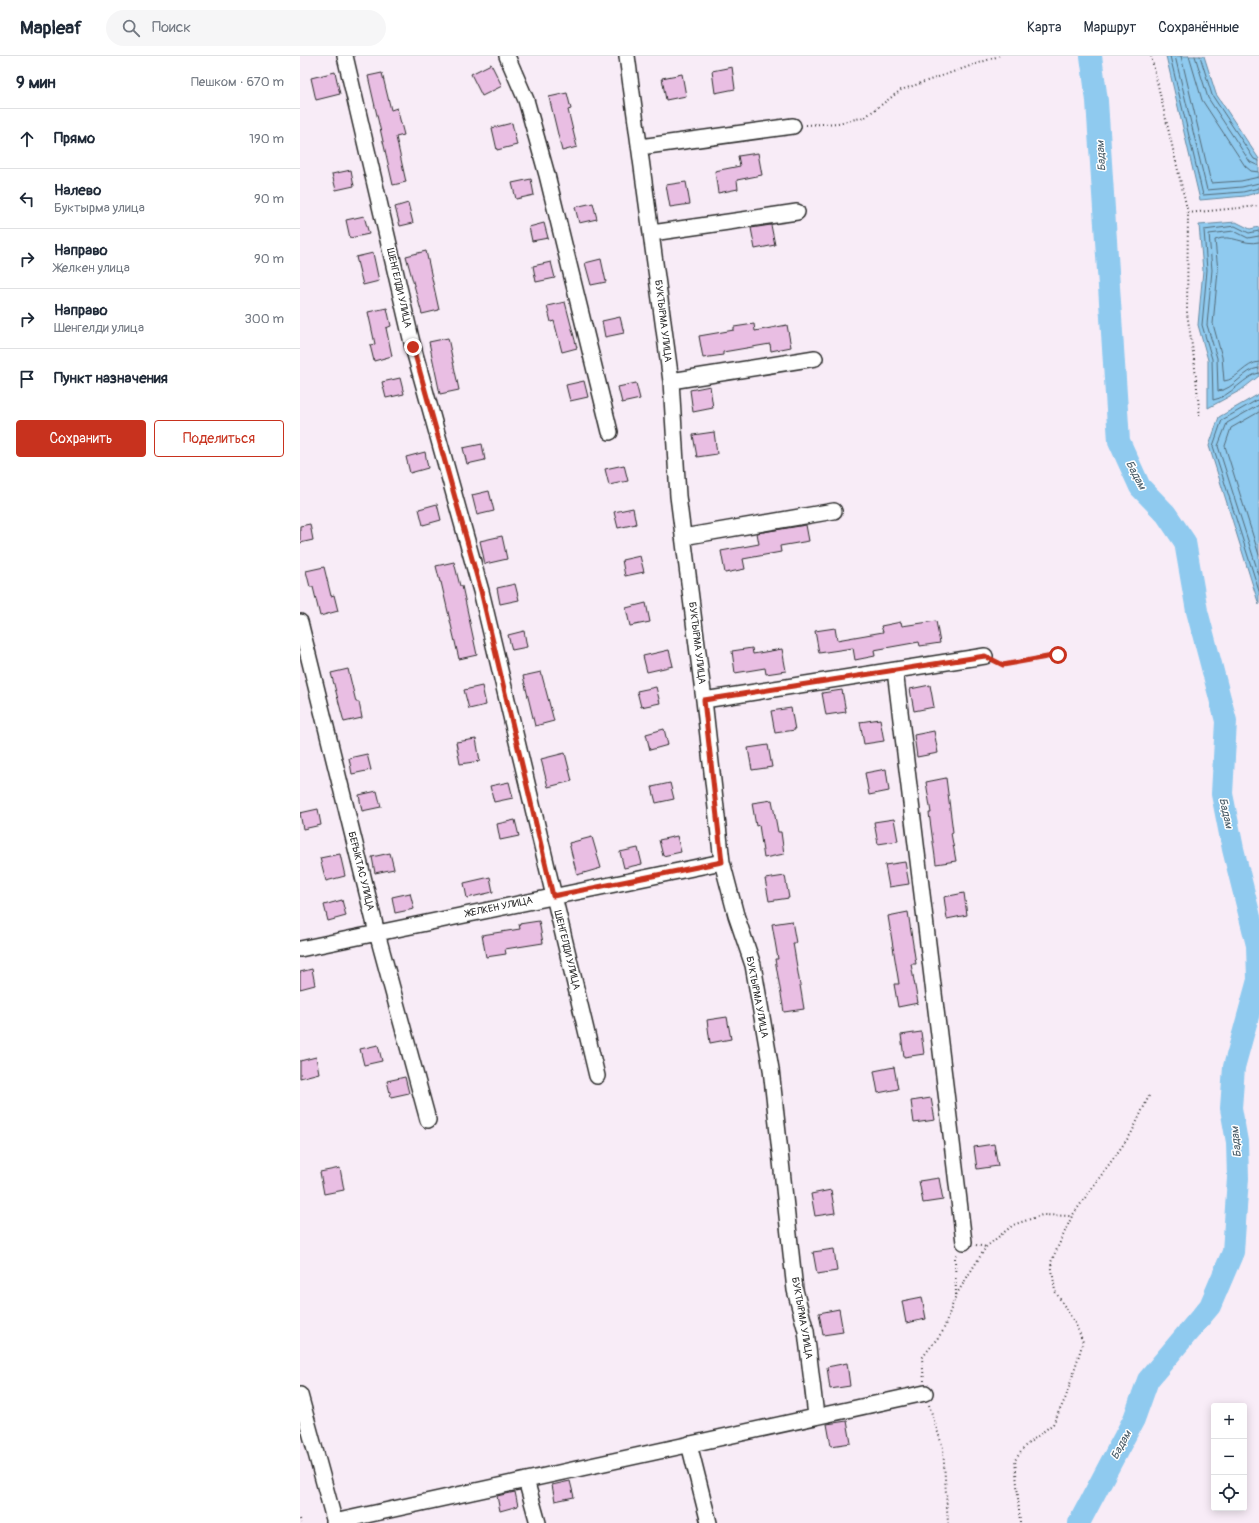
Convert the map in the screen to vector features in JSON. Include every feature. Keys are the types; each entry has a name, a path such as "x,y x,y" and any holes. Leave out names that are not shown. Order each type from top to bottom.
{"street":[{"name":"ШЕНГЕЛДИ УЛИЦА","path":"346,56 413,347 481,591 597,1076"},
{"path":"507,56 526,100 547,175 610,432"},
{"name":"БУКТЫРМА УЛИЦА","path":"627,56 671,382 678,496 704,700 722,862 736,915 753,965 771,1069 796,1290 806,1331 816,1416"},
{"path":"640,147 792,126"},
{"path":"652,233 798,212"},
{"path":"671,382 815,358"},
{"path":"683,537 834,511"},
{"name":"БЕРЫКТАС УЛИЦА","path":"300,622 376,933 428,1120"},
{"path":"704,700 985,656"},
{"path":"895,670 964,1242"},
{"name":"ЖЕЛКЕН УЛИЦА","path":"300,949 722,862"},
{"path":"300,1394 335,1523 925,1393"},
{"path":"688,1444 709,1523"},
{"path":"526,1480 538,1523"}],"path":[{"path":"792,126 838,123 865,116 901,90 999,56"},
{"path":"1151,56 1188,213 1187,313 1200,416"},
{"path":"1188,213 1259,206"},
{"path":"985,656 1003,665 1058,655"},
{"path":"1020,1523 1015,1460 1026,1445 1053,1424 1066,1397 1083,1342 1076,1325 1055,1291 1051,1262 1072,1216 1131,1134 1149,1096"},
{"path":"948,1523 943,1448 925,1393 922,1358 943,1331 956,1295 986,1247 1013,1225 1042,1215 1072,1216"},
{"path":"956,1295 955,1258 964,1242 986,1247"},
{"path":"300,1519 301,1523"}],"water":[{"path":"1166,56 1204,56 1216,94 1259,159 1259,192 1245,196 1200,200"},
{"path":"1236,222 1250,229 1259,227 1259,376 1241,390 1208,408 1208,360 1198,325 1203,270 1199,225"},
{"path":"1259,394 1259,605 1209,446 1219,417"}],"building":[{"path":"491,64 502,86 482,96 471,74"},
{"path":"732,67 735,89 715,93 712,71"},
{"path":"335,72 340,94 316,100 311,78"},
{"path":"382,73 391,110 397,108 404,135 396,137 406,182 393,185 368,76"},
{"path":"682,74 686,96 666,100 662,78"},
{"path":"567,93 571,109 568,110 577,147 562,151 549,97"},
{"path":"512,123 517,145 497,150 492,128"},
{"path":"758,153 762,175 737,180 738,189 718,193 715,171 740,166 738,156"},
{"path":"351,170 354,186 336,190 332,174"},
{"path":"531,179 534,195 516,199 512,183"},
{"path":"686,182 690,204 670,207 666,185"},
{"path":"408,203 413,223 400,226 395,207"},
{"path":"593,203 597,219 579,223 575,207"},
{"path":"364,216 369,234 350,238 346,220"},
{"path":"544,223 548,238 532,241 529,227"},
{"path":"771,225 775,245 755,249 751,228"},
{"path":"426,251 439,310 422,314 406,256"},
{"path":"373,253 379,281 363,285 356,257"},
{"path":"601,259 606,282 591,285 585,263"},
{"path":"551,262 555,278 536,282 533,266"},
{"path":"565,302 577,348 562,352 554,321 551,322 547,306"},
{"path":"387,308 391,326 386,328 392,356 374,361 370,345 375,344 368,312"},
{"path":"620,317 624,333 605,337 602,321"},
{"path":"754,324 755,331 787,325 791,347 771,351 770,344 723,352 723,355 703,358 699,336 734,330 734,327"},
{"path":"448,338 459,390 440,394 429,342"},
{"path":"400,378 404,394 386,398 382,382"},
{"path":"584,381 588,397 570,401 566,385"},
{"path":"636,383 640,399 622,403 618,387"},
{"path":"710,386 713,408 693,412 690,390"},
{"path":"714,432 717,454 697,457 693,435"},
{"path":"482,444 485,460 467,464 463,448"},
{"path":"425,452 428,468 410,473 406,457"},
{"path":"624,465 628,481 609,485 605,469"},
{"path":"489,491 494,511 477,515 472,495"},
{"path":"437,504 441,520 423,525 419,509"},
{"path":"633,508 636,524 618,528 614,512"},
{"path":"310,524 313,540 300,543 300,526"},
{"path":"806,525 809,541 780,546 781,552 743,559 745,569 725,573 721,551 759,544 757,533"},
{"path":"502,536 507,559 485,564 480,541"},
{"path":"640,556 644,572 625,576 622,560"},
{"path":"454,562 460,586 462,586 477,655 459,659 436,566"},
{"path":"324,567 331,596 334,595 338,611 320,616 313,587 310,587 306,571"},
{"path":"515,584 519,600 500,604 497,588"},
{"path":"646,603 650,622 630,626 626,608"},
{"path":"936,621 940,643 920,646 919,642 874,650 875,656 855,660 853,648 819,653 815,631 835,628 837,640 883,632 881,626 901,622 902,626"},
{"path":"524,631 527,647 512,650 508,635"},
{"path":"752,648 753,654 782,649 786,671 766,674 765,668 735,673 732,651"},
{"path":"669,650 673,666 647,672 643,656"},
{"path":"348,669 356,702 359,702 362,718 344,722 331,673"},
{"path":"541,672 554,721 535,726 523,676"},
{"path":"930,685 934,707 914,711 910,689"},
{"path":"482,686 486,705 469,709 464,690"},
{"path":"656,687 660,703 641,707 637,691"},
{"path":"842,690 846,712 826,715 822,693"},
{"path":"791,708 795,730 775,733 771,711"},
{"path":"880,719 884,741 864,744 860,722"},
{"path":"664,729 668,745 650,750 646,734"},
{"path":"934,731 938,753 917,757 914,735"},
{"path":"476,739 480,761 460,764 456,742"},
{"path":"768,745 772,767 752,770 748,748"},
{"path":"565,753 572,781 548,787 541,759"},
{"path":"367,754 371,770 352,774 349,758"},
{"path":"886,769 889,791 869,795 865,773"},
{"path":"946,778 953,832 951,833 956,861 936,864 929,813 931,813 926,782"},
{"path":"509,782 513,798 494,802 490,786"},
{"path":"670,783 674,799 656,803 652,787"},
{"path":"377,791 381,807 362,811 359,795"},
{"path":"772,800 778,832 781,832 784,854 764,858 759,825 756,826 752,803"},
{"path":"318,809 321,825 303,829 300,813"},
{"path":"894,819 898,841 878,844 874,822"},
{"path":"515,820 519,836 500,840 497,824"},
{"path":"677,836 681,852 663,856 659,840"},
{"path":"592,837 601,868 577,875 569,843"},
{"path":"638,848 642,864 624,868 620,852"},
{"path":"390,853 394,869 375,873 372,857"},
{"path":"340,854 345,876 326,881 320,858"},
{"path":"905,862 909,884 889,887 885,865"},
{"path":"785,876 789,898 769,901 765,879"},
{"path":"490,877 493,892 467,898 464,883"},
{"path":"410,893 414,909 395,913 392,897"},
{"path":"964,893 967,915 947,919 944,897"},
{"path":"342,900 346,916 328,921 324,905"},
{"path":"908,912 916,964 911,964 918,1003 898,1007 894,984 899,984 888,916"},
{"path":"539,921 543,943 505,949 506,954 486,957 482,935 520,929 519,924"},
{"path":"792,921 796,943 793,943 804,1009 784,1012 775,959 778,959 772,924"},
{"path":"312,969 315,985 300,989 300,972"},
{"path":"727,1017 731,1039 710,1043 707,1020"},
{"path":"921,1032 924,1054 904,1057 901,1035"},
{"path":"378,1045 382,1061 364,1065 360,1049"},
{"path":"316,1057 319,1073 300,1078 300,1061"},
{"path":"894,1067 898,1089 878,1093 874,1071"},
{"path":"405,1077 409,1093 391,1097 387,1081"},
{"path":"931,1098 935,1120 914,1123 911,1101"},
{"path":"994,1144 998,1166 977,1169 974,1147"},
{"path":"340,1168 344,1190 324,1194 320,1172"},
{"path":"939,1178 943,1200 923,1203 919,1181"},
{"path":"831,1190 835,1213 815,1216 811,1194"},
{"path":"834,1249 837,1271 817,1274 813,1252"},
{"path":"922,1297 926,1319 906,1323 902,1301"},
{"path":"839,1309 843,1332 823,1335 819,1313"},
{"path":"847,1363 850,1386 830,1389 827,1367"},
{"path":"847,1421 851,1443 831,1446 827,1424"},
{"path":"570,1481 574,1497 555,1501 552,1485"},
{"path":"515,1492 518,1506 500,1511 497,1496"}],"waterway":[{"name":"Бадам","path":"1079,1523 1134,1419 1148,1380 1210,1306 1233,1252 1238,1178 1237,1142 1231,1108 1234,1067 1258,980 1257,945 1233,849 1222,794 1226,721 1197,611 1185,542 1166,514 1140,487 1119,441 1097,101 1091,56"}],"route":[{"path":"413,347 481,591 553,896 722,862 704,700 985,656 1003,665 1058,655"}]}
